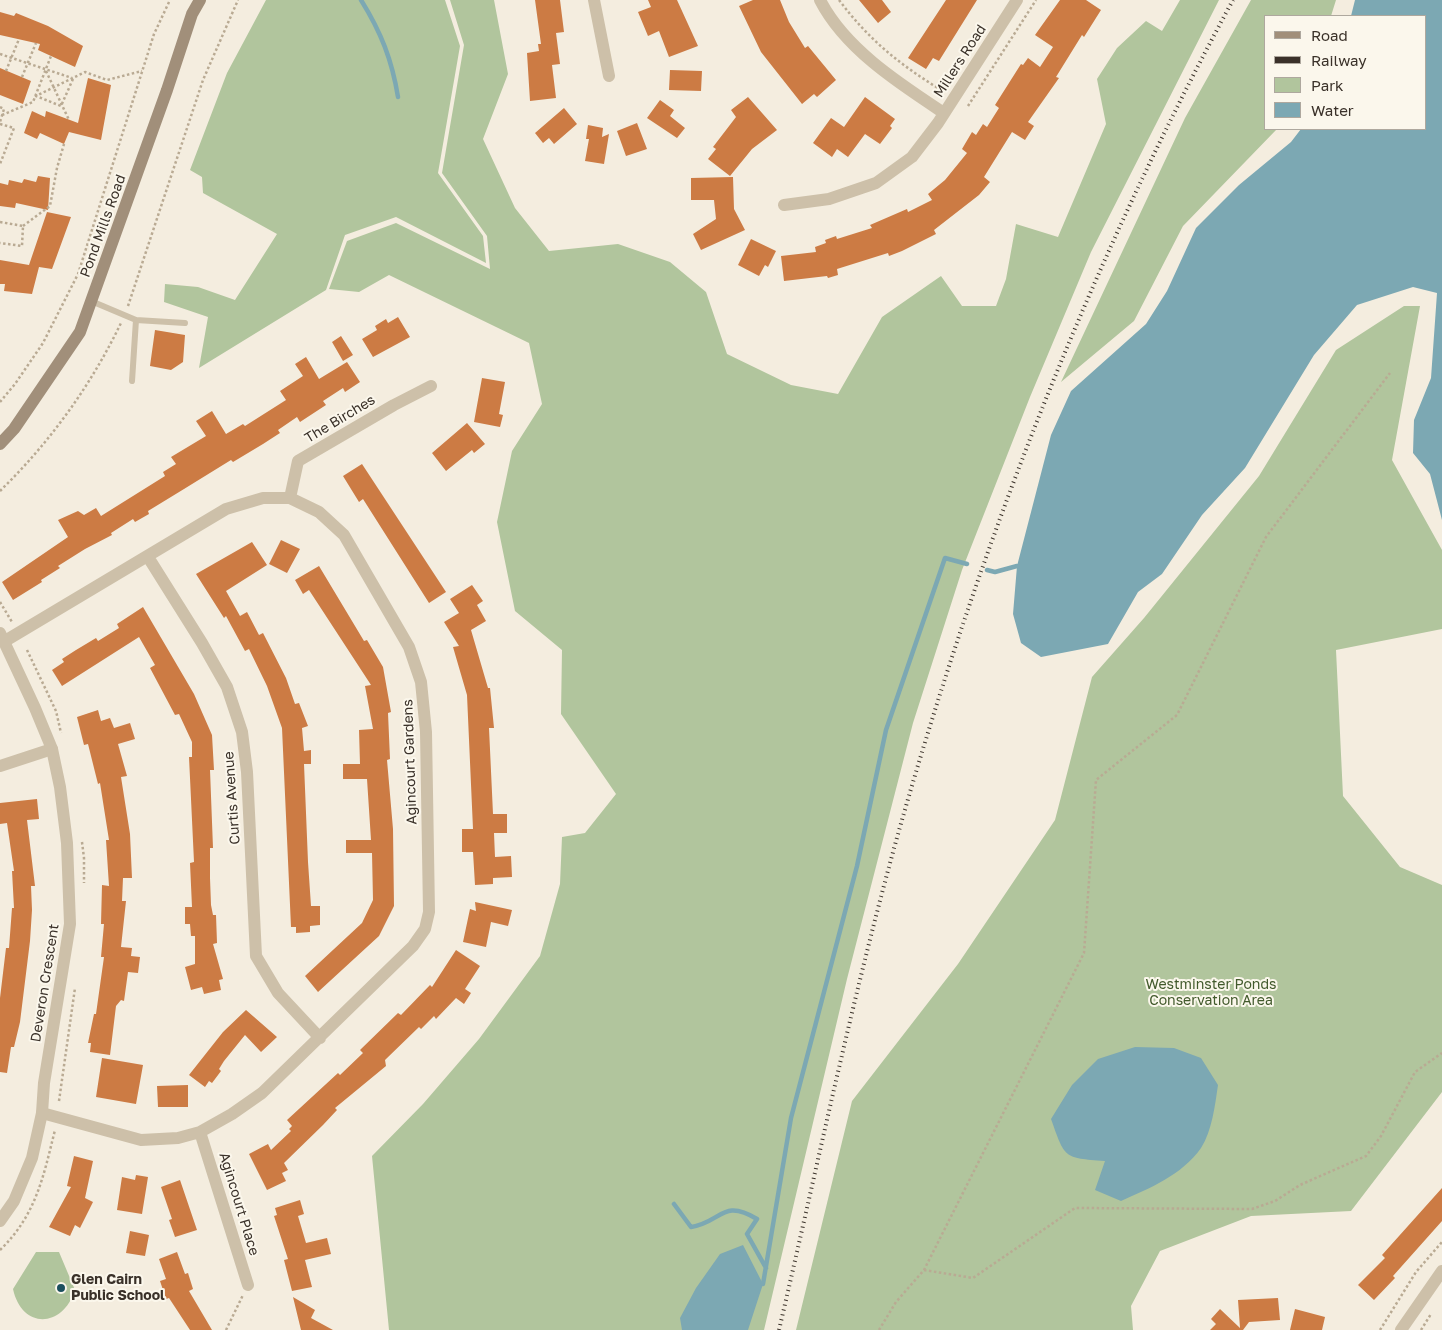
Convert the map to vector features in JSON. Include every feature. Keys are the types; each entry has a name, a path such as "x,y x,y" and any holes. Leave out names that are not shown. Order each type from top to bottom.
{"main road":[{"name":"Pond Mills Road","path":"0,444 14,429 80,332 192,14 200,0"}],"street":[{"path":"594,0 609,76"},
{"path":"820,0 852,43 892,78 944,113"},
{"name":"Millers Road","path":"784,205 829,199 876,183 912,157 944,113 1017,0"},
{"name":"The Birches","path":"290,498 298,462 394,405 431,386"},
{"name":"Agincourt Gardens","path":"3,637 148,558 226,509 263,498 290,498 319,512 344,535 409,646 421,682 426,732 429,912 425,929 413,946 262,1092 232,1114 200,1132 178,1138 141,1140 42,1113"},
{"name":"Curtis Avenue","path":"148,558 202,643 227,687 242,732 247,772 256,956 278,993 320,1038"},
{"name":"Deveron Crescent","path":"1,1219 14,1202 32,1158 42,1113 44,1083 70,924 67,844 60,787 52,749 3,637"},
{"path":"0,766 52,749"},
{"name":"Agincourt Place","path":"200,1132 248,1285"},
{"path":"1401,1330 1442,1271"}],"lane":[{"path":"92,301 136,320 185,323"},
{"path":"132,381 136,320"}],"path":[{"path":"0,402 43,344 78,274 154,34 170,0"},
{"path":"0,491 25,466 60,425 85,388 125,314 203,80 238,0"},
{"path":"839,0 857,24 883,50 941,90"},
{"path":"968,106 1036,0"},
{"path":"6,71 18,39"},
{"path":"22,77 36,43"},
{"path":"0,54 73,78"},
{"path":"2,115 33,102 51,56"},
{"path":"46,70 69,120"},
{"path":"36,96 85,72 107,80 143,70"},
{"path":"61,106 73,78"},
{"path":"36,96 61,106"},
{"path":"0,107 4,109 0,123 14,128 0,164"},
{"path":"0,222 23,226 50,206 57,168 64,144"},
{"path":"0,243 22,246 23,226"},
{"path":"879,1330 896,1302 924,1270 1084,953 1096,780 1177,715 1266,537 1390,374"},
{"path":"0,602 13,623"},
{"path":"924,1270 973,1278 1075,1208 1252,1209 1275,1201 1300,1185 1366,1156 1381,1136 1414,1072 1442,1054"},
{"path":"1380,1330 1416,1272 1442,1242"},
{"path":"226,1330 248,1285"}],"green space":[{"path":"266,0 445,0 460,46 438,173 483,236 486,263 396,217 345,235 326,290 199,368 208,317 164,302 165,284 198,287 235,300 277,234 203,193 202,177 190,170 227,73"},
{"path":"450,0 494,0 508,74 483,139 515,208 549,251 618,244 670,262 706,292 727,354 791,385 838,394 882,317 941,276 962,306 996,306 1006,279 1016,224 1058,237 1106,124 1097,79 1117,48 1146,21 1162,31 1180,0 1219,0 1091,252 1030,397 962,570 913,723 847,979 764,1330 389,1330 372,1156 423,1104 479,1039 540,956 560,884 562,837 585,833 616,794 561,714 562,650 515,611 497,522 512,451 542,404 529,343 389,275 359,292 329,289 347,241 396,223 490,269 487,236 442,173 464,45"},
{"path":"1251,0 1336,0 1331,15 1264,15 1264,130 1276,130 1183,226 1134,321 1061,382 1185,118"},
{"name":"Westminster Ponds Conservation Area","path":"1404,306 1420,306 1392,460 1442,550 1442,629 1336,650 1343,796 1400,867 1442,885 1442,1092 1351,1211 1251,1216 1160,1251 1131,1306 1133,1330 796,1330 852,1101 958,964 1055,820 1092,677 1144,618 1259,476 1336,350"},
{"path":"36,1252 59,1252 75,1290 62,1312 43,1319 33,1317 25,1312 18,1302 13,1289"}],"water":[{"path":"1355,0 1442,0 1442,520 1430,474 1413,453 1414,420 1431,378 1437,293 1413,287 1357,305 1314,355 1245,468 1202,515 1162,574 1138,592 1108,644 1041,657 1021,643 1013,614 1017,566 1051,435 1071,391 1146,324 1167,291 1196,228 1239,185 1291,142 1300,130 1427,130 1427,15 1351,15"},
{"path":"1135,1047 1174,1048 1201,1058 1218,1085 1213,1118 1201,1148 1185,1166 1165,1180 1121,1201 1095,1190 1105,1161 1081,1159 1068,1154 1059,1142 1051,1119 1072,1085 1098,1059"},
{"path":"743,1245 763,1284 748,1330 682,1330 680,1318 696,1288 720,1254"}],"building":[{"path":"535,0 560,0 564,32 556,33 560,64 552,65 556,98 530,101 527,53 539,51 538,44 541,44"},
{"path":"648,0 677,0 698,46 669,57 659,31 648,36 638,12 651,7"},
{"path":"753,0 780,0 789,22 805,48 808,46 836,80 817,97 814,94 802,104 761,52 739,6"},
{"path":"859,0 882,0 891,12 878,23"},
{"path":"946,0 977,0 939,61 933,58 926,69 908,58"},
{"path":"1060,0 1086,0 1101,10 1084,37 1082,35 1056,77 1059,78 1028,122 1034,126 1025,140 1012,132 984,177 990,182 979,195 934,230 936,234 902,251 889,256 888,253 837,269 838,275 828,278 827,276 784,281 781,256 816,252 815,247 826,243 825,240 836,236 837,239 872,228 870,225 907,209 908,212 932,200 928,194 945,180 967,153 962,149 972,132 976,135 983,124 987,127 999,108 995,105 1021,64 1023,65 1028,58 1040,67 1053,47 1035,35"},
{"path":"0,12 14,16 16,13 48,26 83,46 75,67 38,50 40,44 0,35"},
{"path":"0,68 31,81 23,104 0,95"},
{"path":"670,70 702,71 701,91 669,90"},
{"path":"88,78 111,85 101,140 69,132 64,144 40,133 37,139 24,133 32,111 45,117 46,111 78,123"},
{"path":"748,97 777,130 752,149 730,176 708,159 716,149 713,147 736,117 731,110"},
{"path":"865,97 895,119 890,126 892,128 880,144 865,134 848,157 837,149 832,157 813,143 831,118 844,127"},
{"path":"660,100 674,110 670,116 685,128 677,138 647,118"},
{"path":"564,108 577,124 554,144 549,138 543,143 535,133"},
{"path":"637,123 647,149 626,156 617,131"},
{"path":"588,125 603,128 602,137 609,134 604,164 585,161 589,139 586,139"},
{"path":"38,176 50,178 48,210 16,203 15,208 0,206 0,183 8,185 9,180 22,183 24,179 36,182"},
{"path":"733,177 734,209 745,230 701,250 693,234 716,219 714,200 691,200 691,178"},
{"path":"47,212 71,217 52,269 39,267 32,294 4,291 5,284 0,284 0,260 29,265"},
{"path":"751,239 776,251 768,267 765,265 759,276 738,265"},
{"path":"398,317 410,337 373,357 362,339 377,330 375,326 386,319 388,323"},
{"path":"155,330 185,335 183,362 171,370 150,366"},
{"path":"341,336 353,355 343,361 332,342"},
{"path":"306,357 319,379 347,362 360,382 345,392 343,388 323,401 326,405 300,422 297,417 278,430 280,433 263,444 233,462 231,460 148,511 149,514 135,522 133,519 111,533 112,535 85,549 58,566 60,568 41,580 42,582 13,600 2,582 68,537 58,520 78,511 84,515 96,508 101,516 165,476 163,472 176,464 171,457 206,436 196,421 212,411 226,434 243,424 245,426 286,400 280,391 303,376 295,364"},
{"path":"482,378 505,382 499,414 503,415 500,427 474,422"},
{"path":"467,423 485,444 474,453 472,450 446,471 432,453"},
{"path":"362,464 446,592 429,603 363,499 359,502 343,476"},
{"path":"281,540 300,549 287,573 269,564"},
{"path":"252,542 267,565 226,591 240,616 247,612 259,635 263,633 286,678 295,704 299,703 308,726 302,728 304,751 311,750 311,764 304,764 308,862 311,906 320,906 320,925 310,926 310,932 296,933 296,927 291,927 282,728 267,686 249,649 245,651 226,616 224,618 196,574"},
{"path":"319,566 364,641 367,640 383,667 391,712 388,713 390,759 387,760 393,829 394,906 379,936 318,992 305,976 362,923 373,900 372,853 346,853 346,840 371,840 367,779 343,779 343,764 360,764 359,730 373,729 365,686 371,685 309,590 303,594 295,580"},
{"path":"472,585 483,601 477,605 486,621 471,630 488,688 490,688 494,728 489,728 493,814 507,814 507,833 494,833 495,857 511,856 512,877 493,878 493,884 475,885 473,852 462,852 462,829 473,829 467,695 453,647 459,646 444,622 459,613 450,599"},
{"path":"143,607 194,694 212,735 214,770 210,770 213,848 210,848 211,905 213,915 216,915 217,943 213,944 223,979 219,980 221,990 204,994 202,987 191,990 185,967 195,964 195,936 191,936 190,924 185,924 185,907 192,907 190,863 194,862 189,757 192,757 192,742 179,714 175,715 150,668 155,665 139,637 62,686 52,670 64,662 62,659 76,650 96,638 98,641 119,628 117,624"},
{"path":"98,710 101,721 110,718 114,728 130,723 135,739 118,744 127,776 121,777 130,834 132,878 123,878 122,901 126,901 121,947 132,948 131,956 140,957 138,973 128,972 124,1001 121,1000 116,1006 110,1055 90,1052 91,1043 88,1043 94,1014 96,1014 104,957 101,957 104,924 101,924 102,885 109,886 106,840 109,840 100,783 98,784 88,744 84,745 77,717"},
{"path":"37,799 39,819 27,820 35,886 31,886 30,941 20,1022 14,1047 11,1047 7,1073 0,1072 0,998 6,948 9,948 12,908 14,908 12,871 14,871 7,823 0,824 0,803"},
{"path":"475,902 512,910 508,926 491,922 486,947 463,942 470,909 476,911"},
{"path":"456,950 480,966 465,989 471,993 464,1004 456,998 436,1019 434,1016 421,1029 419,1027 385,1060 386,1066 335,1108 337,1110 284,1163 288,1170 282,1173 286,1181 267,1190 249,1154 268,1144 271,1150 291,1131 289,1129 292,1126 287,1120 338,1073 340,1075 363,1053 360,1050 398,1013 401,1015 430,985 432,987"},
{"path":"246,1010 277,1037 261,1052 245,1035 224,1061 219,1069 221,1071 212,1083 209,1081 205,1087 189,1075 223,1032"},
{"path":"102,1058 143,1065 136,1104 96,1097"},
{"path":"188,1085 188,1107 158,1107 157,1086"},
{"path":"74,1156 93,1161 85,1198 93,1202 80,1228 75,1225 70,1236 49,1227 71,1187 67,1186"},
{"path":"136,1175 148,1177 142,1214 117,1210 122,1177 135,1180"},
{"path":"180,1180 197,1230 175,1237 169,1220 172,1219 161,1187"},
{"path":"1442,1188 1442,1221 1393,1276 1395,1278 1374,1300 1358,1285 1385,1258 1382,1255"},
{"path":"300,1200 304,1214 298,1216 306,1243 327,1238 331,1254 305,1260 312,1287 292,1291 284,1260 288,1259 274,1216 277,1215 275,1208"},
{"path":"130,1231 149,1235 145,1256 126,1253"},
{"path":"177,1252 185,1274 188,1273 193,1289 189,1291 212,1330 190,1330 169,1298 166,1299 160,1281 166,1279 159,1259"},
{"path":"293,1297 315,1310 311,1318 333,1330 301,1330"},
{"path":"1278,1298 1280,1320 1249,1322 1243,1330 1210,1330 1216,1324 1211,1319 1220,1309 1240,1328 1238,1300"},
{"path":"1295,1309 1325,1317 1322,1330 1290,1330"}],"waterway":[{"path":"361,0 385,47 398,97"},
{"path":"763,1284 791,1118 857,866 886,730 945,558 967,564"},
{"path":"987,570 995,572 1017,566"},
{"path":"674,1204 691,1227 729,1211 745,1213 757,1219 747,1234 766,1268"}],"railway":[{"path":"779,1330 839,1067 888,871 906,806 972,598 1008,496 1090,294 1182,97 1233,0"}],"place":[{"name":"Glen Cairn Public School","path":"61,1288"}]}
